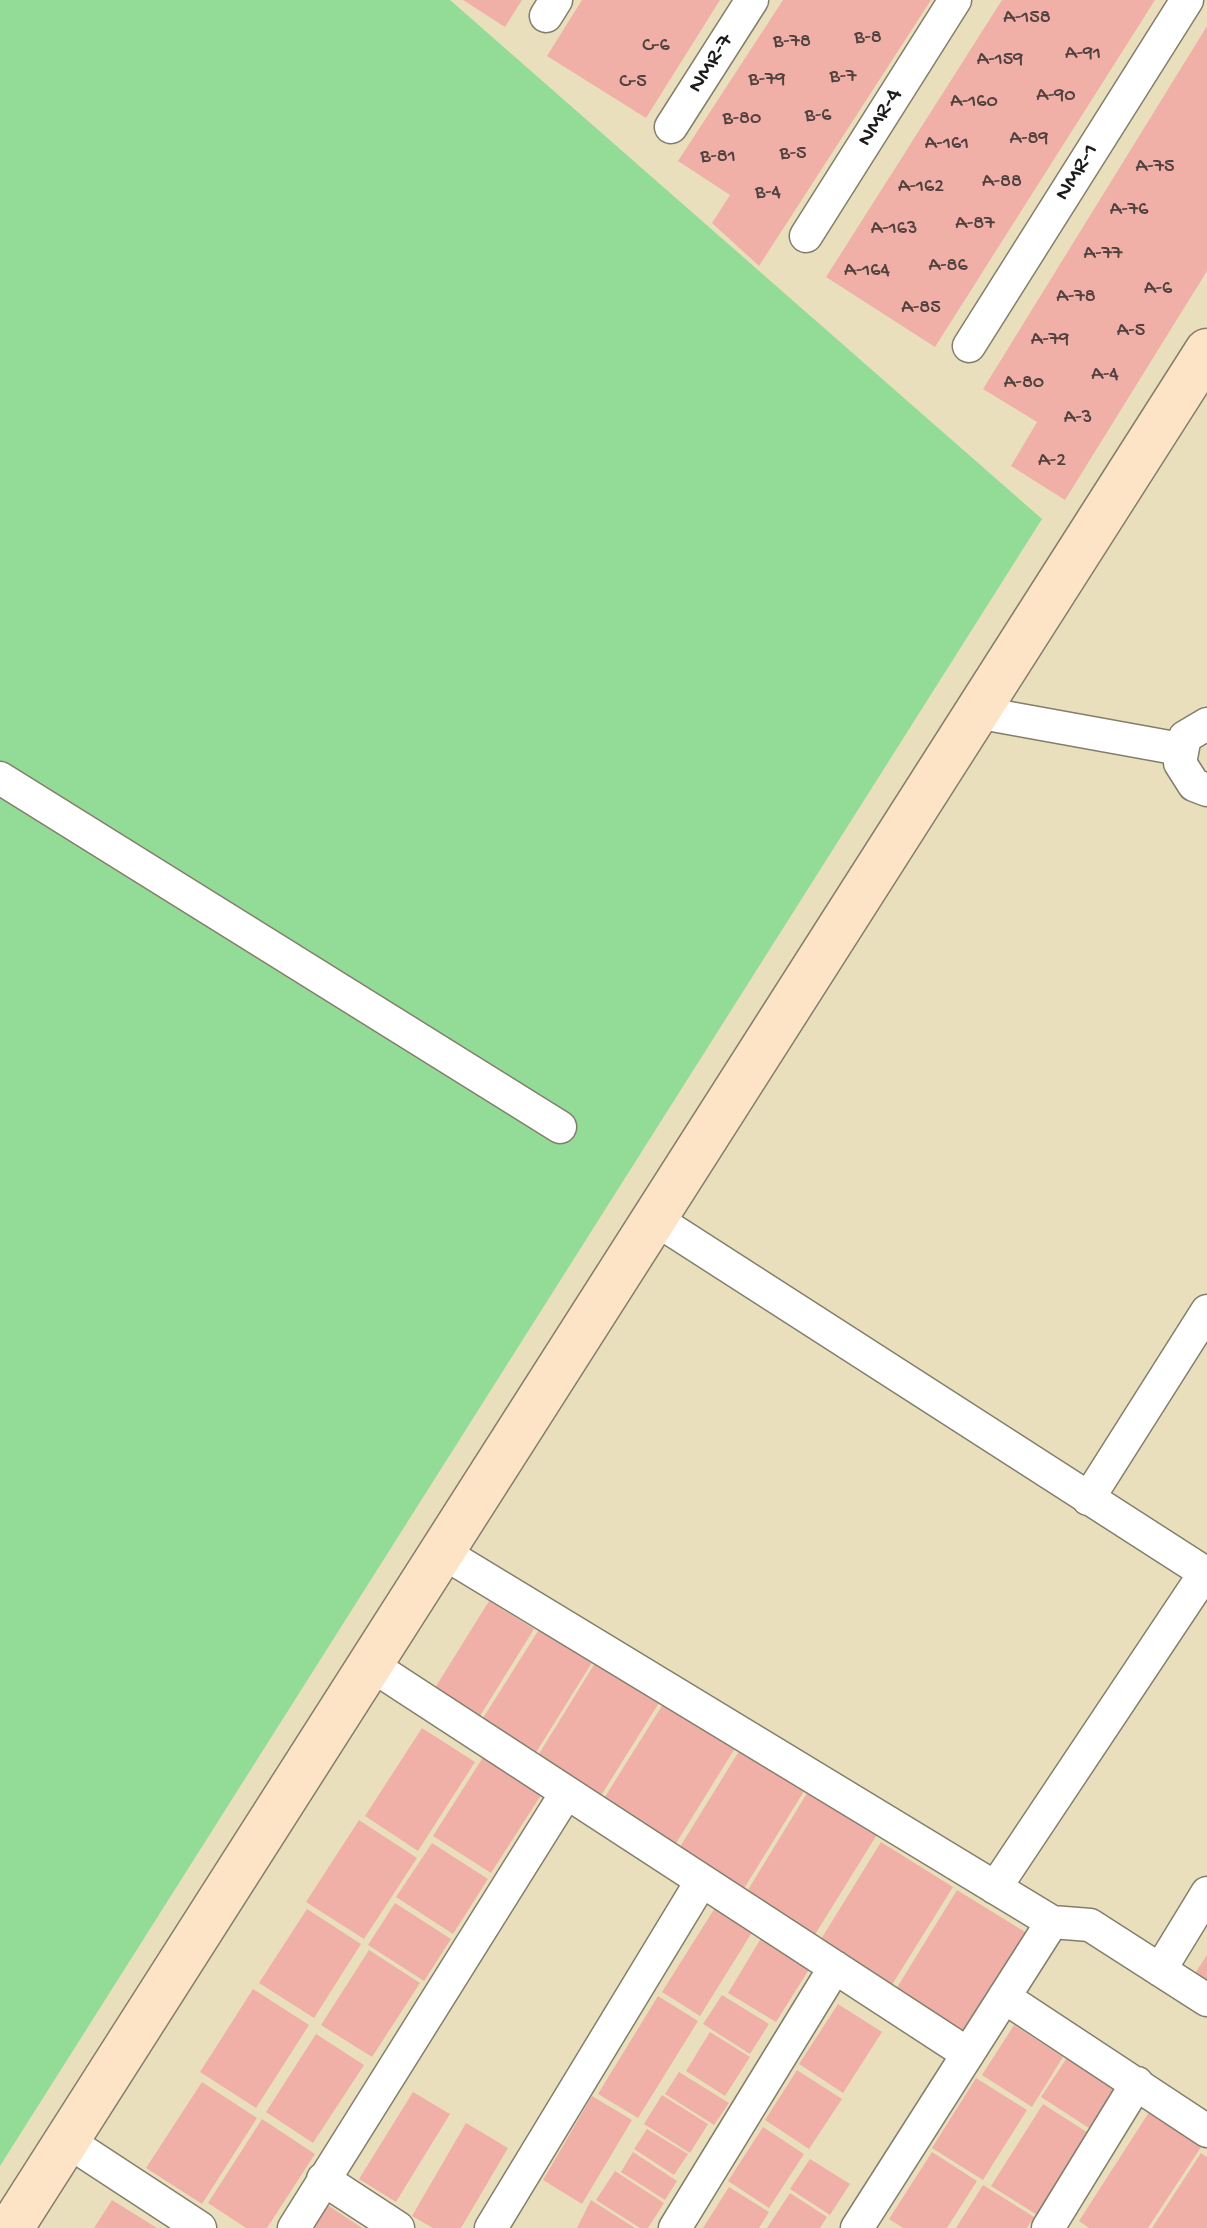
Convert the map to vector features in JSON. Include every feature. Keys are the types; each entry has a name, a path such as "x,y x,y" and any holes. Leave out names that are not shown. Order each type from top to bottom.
{"street":[{"name":"NMR-7","path":"671,127 752,0"},
{"name":"NMR-4","path":"806,236 955,0"},
{"name":"NMR-1","path":"969,346 1187,0"},
{"path":"11,2228 661,1224 986,714 1207,351"},
{"path":"986,714 1207,385"},
{"path":"986,714 1180,749"},
{"path":"1207,724 1185,737 1180,749 1184,775 1194,785 1207,790"},
{"path":"0,778 560,1127"},
{"path":"661,1224 1206,1573 995,1888"},
{"path":"32,2228 457,1561 661,1224"},
{"path":"1088,1499 1207,1311"},
{"path":"457,1561 1052,1922 1090,1925 1207,2000"},
{"path":"385,1674 565,1795 968,2054"},
{"path":"294,2228 565,1795"},
{"path":"491,2228 701,1882"},
{"path":"1160,1970 1207,1893"},
{"path":"857,2228 1052,1922"},
{"path":"675,2228 835,1967"},
{"path":"1004,1997 1207,2131"},
{"path":"1048,2228 1137,2083"},
{"path":"81,2150 200,2228"},
{"path":"323,2179 398,2228"}],"green space":[{"path":"0,0 450,0 1042,519 0,2166"}],"building":[{"path":"463,0 522,0 505,27"},
{"path":"582,0 720,0 646,118 547,56"},
{"path":"783,0 931,0 759,266 712,223 730,195 678,161"},
{"path":"1002,0 1155,0 935,347 826,277"},
{"path":"1207,26 1207,271 1065,500 1011,466 1037,422 983,389"},
{"path":"489,1601 534,1629 475,1724 430,1696"},
{"path":"540,1628 593,1661 532,1759 478,1726"},
{"path":"595,1663 659,1703 597,1802 534,1762"},
{"path":"665,1701 737,1745 670,1853 598,1808"},
{"path":"422,1728 475,1762 418,1851 365,1816"},
{"path":"741,1748 806,1788 740,1895 675,1855"},
{"path":"487,1751 545,1789 491,1873 433,1836"},
{"path":"809,1790 878,1833 811,1941 743,1898"},
{"path":"359,1820 417,1858 364,1939 306,1902"},
{"path":"881,1842 953,1887 890,1988 818,1944"},
{"path":"432,1843 488,1879 453,1934 396,1897"},
{"path":"957,1890 1030,1935 966,2039 893,1994"},
{"path":"395,1903 451,1939 424,1981 368,1945"},
{"path":"718,1903 756,1926 700,2016 662,1992"},
{"path":"307,1909 361,1944 314,2018 259,1983"},
{"path":"766,1930 815,1960 776,2022 728,1993"},
{"path":"369,1950 420,1983 372,2057 321,2025"},
{"path":"1207,1955 1207,1991 1190,1981"},
{"path":"253,1989 309,2025 256,2108 200,2072"},
{"path":"722,1995 769,2024 750,2054 703,2024"},
{"path":"658,1996 698,2021 638,2118 598,2094"},
{"path":"838,2004 882,2032 843,2093 799,2064"},
{"path":"1014,2025 1063,2057 1032,2107 982,2075"},
{"path":"710,2032 750,2057 725,2096 686,2071"},
{"path":"316,2034 364,2065 313,2143 266,2112"},
{"path":"1072,2050 1126,2085 1095,2132 1041,2097"},
{"path":"797,2070 842,2099 809,2149 765,2120"},
{"path":"679,2072 729,2103 714,2125 665,2094"},
{"path":"976,2078 1027,2110 983,2180 932,2148"},
{"path":"202,2082 257,2118 202,2204 146,2168"},
{"path":"413,2092 450,2114 396,2202 359,2179"},
{"path":"662,2095 708,2124 690,2153 644,2124"},
{"path":"592,2096 632,2120 582,2204 543,2180"},
{"path":"1043,2104 1093,2136 1042,2218 991,2186"},
{"path":"1153,2106 1205,2141 1148,2228 1089,2228 1079,2221"},
{"path":"262,2119 315,2154 267,2228 246,2228 208,2203"},
{"path":"466,2123 508,2148 461,2228 433,2228 412,2216"},
{"path":"763,2127 804,2154 769,2208 728,2181"},
{"path":"647,2129 688,2154 674,2175 634,2149"},
{"path":"633,2152 677,2181 665,2200 621,2172"},
{"path":"932,2152 977,2181 947,2228 903,2228 889,2219"},
{"path":"1201,2153 1207,2157 1207,2228 1152,2228"},
{"path":"810,2159 850,2184 830,2215 790,2189"},
{"path":"615,2171 664,2203 648,2228 640,2228 596,2200"},
{"path":"983,2185 1034,2217 1027,2228 956,2228"},
{"path":"729,2187 769,2212 759,2228 703,2228"},
{"path":"790,2193 827,2217 820,2228 767,2228"},
{"path":"112,2200 157,2228 94,2228"},
{"path":"591,2200 635,2228 577,2228"},
{"path":"326,2204 362,2228 310,2228"}]}
